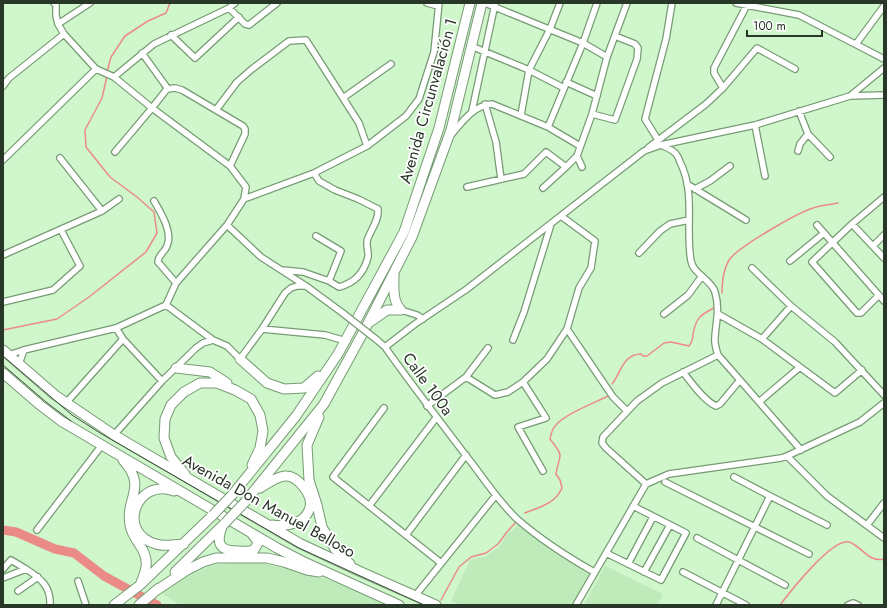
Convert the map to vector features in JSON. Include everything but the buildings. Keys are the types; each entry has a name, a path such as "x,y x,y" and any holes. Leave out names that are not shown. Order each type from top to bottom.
{"main road":[{"name":"Avenida Circunvalación 1","path":"114,605 140,585 184,544 232,495 296,416 338,354 404,232 439,128 470,3"},
{"name":"Avenida Circunvalación 1","path":"139,604 154,592 224,525 255,490 324,404 369,323 412,237 447,139 471,46 484,3"},
{"path":"394,271 394,297 396,304 401,310"},
{"path":"369,323 387,310 401,310"},
{"name":"Avenida Don Manuel Belloso","path":"5,352 66,403 114,435 190,480 300,543 436,605"},
{"path":"240,359 267,383 284,389 304,388 314,380 338,354"},
{"path":"176,368 210,372 219,377 235,390 251,400 260,415 263,431 260,448 243,482"},
{"name":"Avenida Don Manuel Belloso","path":"3,373 40,405 62,420 251,533 302,561 399,605"},
{"path":"190,480 171,457 164,438 165,419 171,405 184,392 200,383 217,382 235,390"},
{"path":"324,404 307,445 309,480 322,527 335,548 348,563 359,571"},
{"path":"119,455 133,473 135,484 135,491 130,509 130,525 135,538 143,550 147,565 146,572 140,585"},
{"path":"255,490 276,479 287,476 297,480 308,494 310,506 304,518 292,524 281,526 266,524"},
{"path":"184,544 157,545 149,542 137,531 134,514 140,501 146,493 156,488 167,488 191,497"},
{"path":"224,525 219,534 220,545 223,549 229,551 254,550 258,543 251,533"},
{"path":"154,592 187,570 203,562 216,558 267,558 307,570 330,574"}],"street":[{"path":"58,24 90,3"},
{"path":"113,76 154,44 229,8 235,3"},
{"path":"229,8 249,25 277,3"},
{"path":"244,199 314,173 367,146 414,108 419,99 434,52 439,4 427,3"},
{"path":"484,3 495,5 583,43 607,57"},
{"path":"521,115 530,70 550,29 560,3"},
{"path":"548,127 583,43 597,3"},
{"path":"543,188 577,156 592,114 607,57 627,3"},
{"path":"672,3 666,39 645,119 659,143 675,152 685,171 689,195 691,262 695,269 715,291 718,314 715,338 718,355 801,450"},
{"path":"736,3 799,15 884,60"},
{"path":"5,352 24,350 116,328 166,305 176,284 227,225 244,199 246,187 230,166 152,108 113,76 96,69 64,34 58,24 56,4"},
{"path":"723,88 714,73 714,68 747,4"},
{"path":"472,111 495,5"},
{"path":"856,44 882,5"},
{"path":"171,35 195,58 239,17"},
{"path":"3,86 6,79 64,34"},
{"path":"592,114 615,120 637,59 638,48 635,44 615,36"},
{"path":"216,110 237,82 289,41 306,40 359,123 367,146"},
{"path":"471,46 530,70 564,88"},
{"path":"385,347 422,319 467,289 644,151 659,143 723,88 757,48 795,69"},
{"path":"142,53 168,88"},
{"path":"343,98 391,64"},
{"path":"850,96 884,68"},
{"path":"3,160 96,69"},
{"path":"566,82 597,96"},
{"path":"115,152 162,94 168,88 175,88 182,90 243,126 245,129 245,134 230,166"},
{"path":"659,143 755,125 850,96 884,95"},
{"path":"447,139 472,111 485,104 492,104 548,127 580,146"},
{"path":"485,104 496,142 501,179"},
{"path":"799,111 808,134 830,157"},
{"path":"755,125 765,176"},
{"path":"798,151 800,144 808,134"},
{"path":"467,187 524,174 546,152 566,167"},
{"path":"577,156 582,167"},
{"path":"60,158 102,211"},
{"path":"695,189 730,166"},
{"path":"280,269 303,272 328,281 339,287 350,284 360,276 368,256 367,240 378,216 378,209 318,181 314,173"},
{"path":"687,184 746,220"},
{"path":"879,295 861,313 857,313 812,263 812,261 884,197"},
{"path":"3,255 102,211 120,200"},
{"path":"154,201 162,214 168,232 168,245 158,258 158,262 176,284"},
{"path":"466,378 495,395 508,392 523,382 547,359 567,329 579,288 591,268 595,241 560,216"},
{"path":"639,253 660,230 670,224 689,220"},
{"path":"512,340 524,312 551,224"},
{"path":"852,224 884,258"},
{"name":"Calle 100a","path":"227,225 262,257 306,286 385,347 436,418 515,517 542,540 594,572"},
{"path":"818,225 832,243 884,301"},
{"path":"3,302 53,290 80,266 61,230"},
{"path":"790,261 824,233"},
{"path":"873,246 884,235"},
{"path":"316,236 341,251 328,281"},
{"path":"752,268 791,306 832,340 884,395"},
{"path":"664,314 688,296 702,276"},
{"path":"166,305 213,340 227,346 240,359 262,329 285,293 290,288 306,286"},
{"path":"762,339 791,306"},
{"path":"401,310 417,315 422,319"},
{"path":"718,314 762,339 835,393 862,370"},
{"path":"116,328 123,340 162,381"},
{"path":"262,329 325,335 346,340"},
{"path":"567,329 613,397 628,411"},
{"path":"66,403 123,340"},
{"path":"114,435 162,381 196,348 203,343 213,340"},
{"path":"428,406 466,378 488,348"},
{"path":"19,364 24,350"},
{"path":"646,484 606,448 602,440 603,437 637,401 662,383 718,355"},
{"path":"759,402 800,367"},
{"path":"683,372 700,392 716,406 720,404 740,380"},
{"path":"523,382 546,418 518,427 543,471"},
{"path":"576,605 646,484 669,474 787,456 860,422 884,403"},
{"path":"384,408 333,476 441,563"},
{"path":"369,506 436,418"},
{"path":"37,530 102,445"},
{"path":"406,535 466,456"},
{"path":"787,456 827,496 884,538"},
{"path":"734,477 827,525"},
{"path":"665,482 809,554"},
{"path":"416,596 496,495"},
{"path":"716,605 770,496"},
{"path":"867,525 884,503"},
{"path":"606,553 661,580 686,534 633,506"},
{"path":"628,564 653,516"},
{"path":"644,572 670,525"},
{"path":"697,538 785,585"},
{"path":"3,569 11,560 42,579 49,592 50,605"},
{"path":"4,576 26,569"},
{"path":"683,572 746,605"},
{"path":"18,592 38,577"},
{"path":"78,581 86,605"},
{"path":"848,605 853,603 858,605"}],"shaded area":[{"path":"518,525 563,558 591,571 572,605 460,605 451,601 470,560 485,557 500,546 508,534"},
{"path":"240,562 279,564 344,585 391,605 180,605 162,593 188,576 210,566"},
{"path":"605,566 663,594 658,605 584,605"}],"waterway":[{"path":"107,72 111,57 125,36 148,21 166,13 170,3"},
{"path":"3,330 57,319 89,297 146,252 157,233 154,212 110,177 86,147 85,130 102,98 107,76"},
{"path":"722,293 725,268 729,260 744,247 768,231 805,211 816,207 838,203"},
{"path":"612,384 623,365 630,357 641,354 643,356 647,356 664,343 671,342 689,346 697,321 702,315 714,308"},
{"path":"525,513 541,507 551,501 562,488 560,480 556,474 560,453 550,439 554,428 566,417 608,396"},
{"path":"441,600 459,567 471,557 486,553 498,544 516,522"},
{"path":"3,530 16,532 55,549 74,553 104,576 157,605"},
{"path":"780,605 812,567 832,548 842,543 849,542 854,544 874,559 884,559"}],"tram line":[{"path":"3,356 72,415 100,433 299,548 424,605"},
{"path":"3,365 46,402 71,421"}]}
